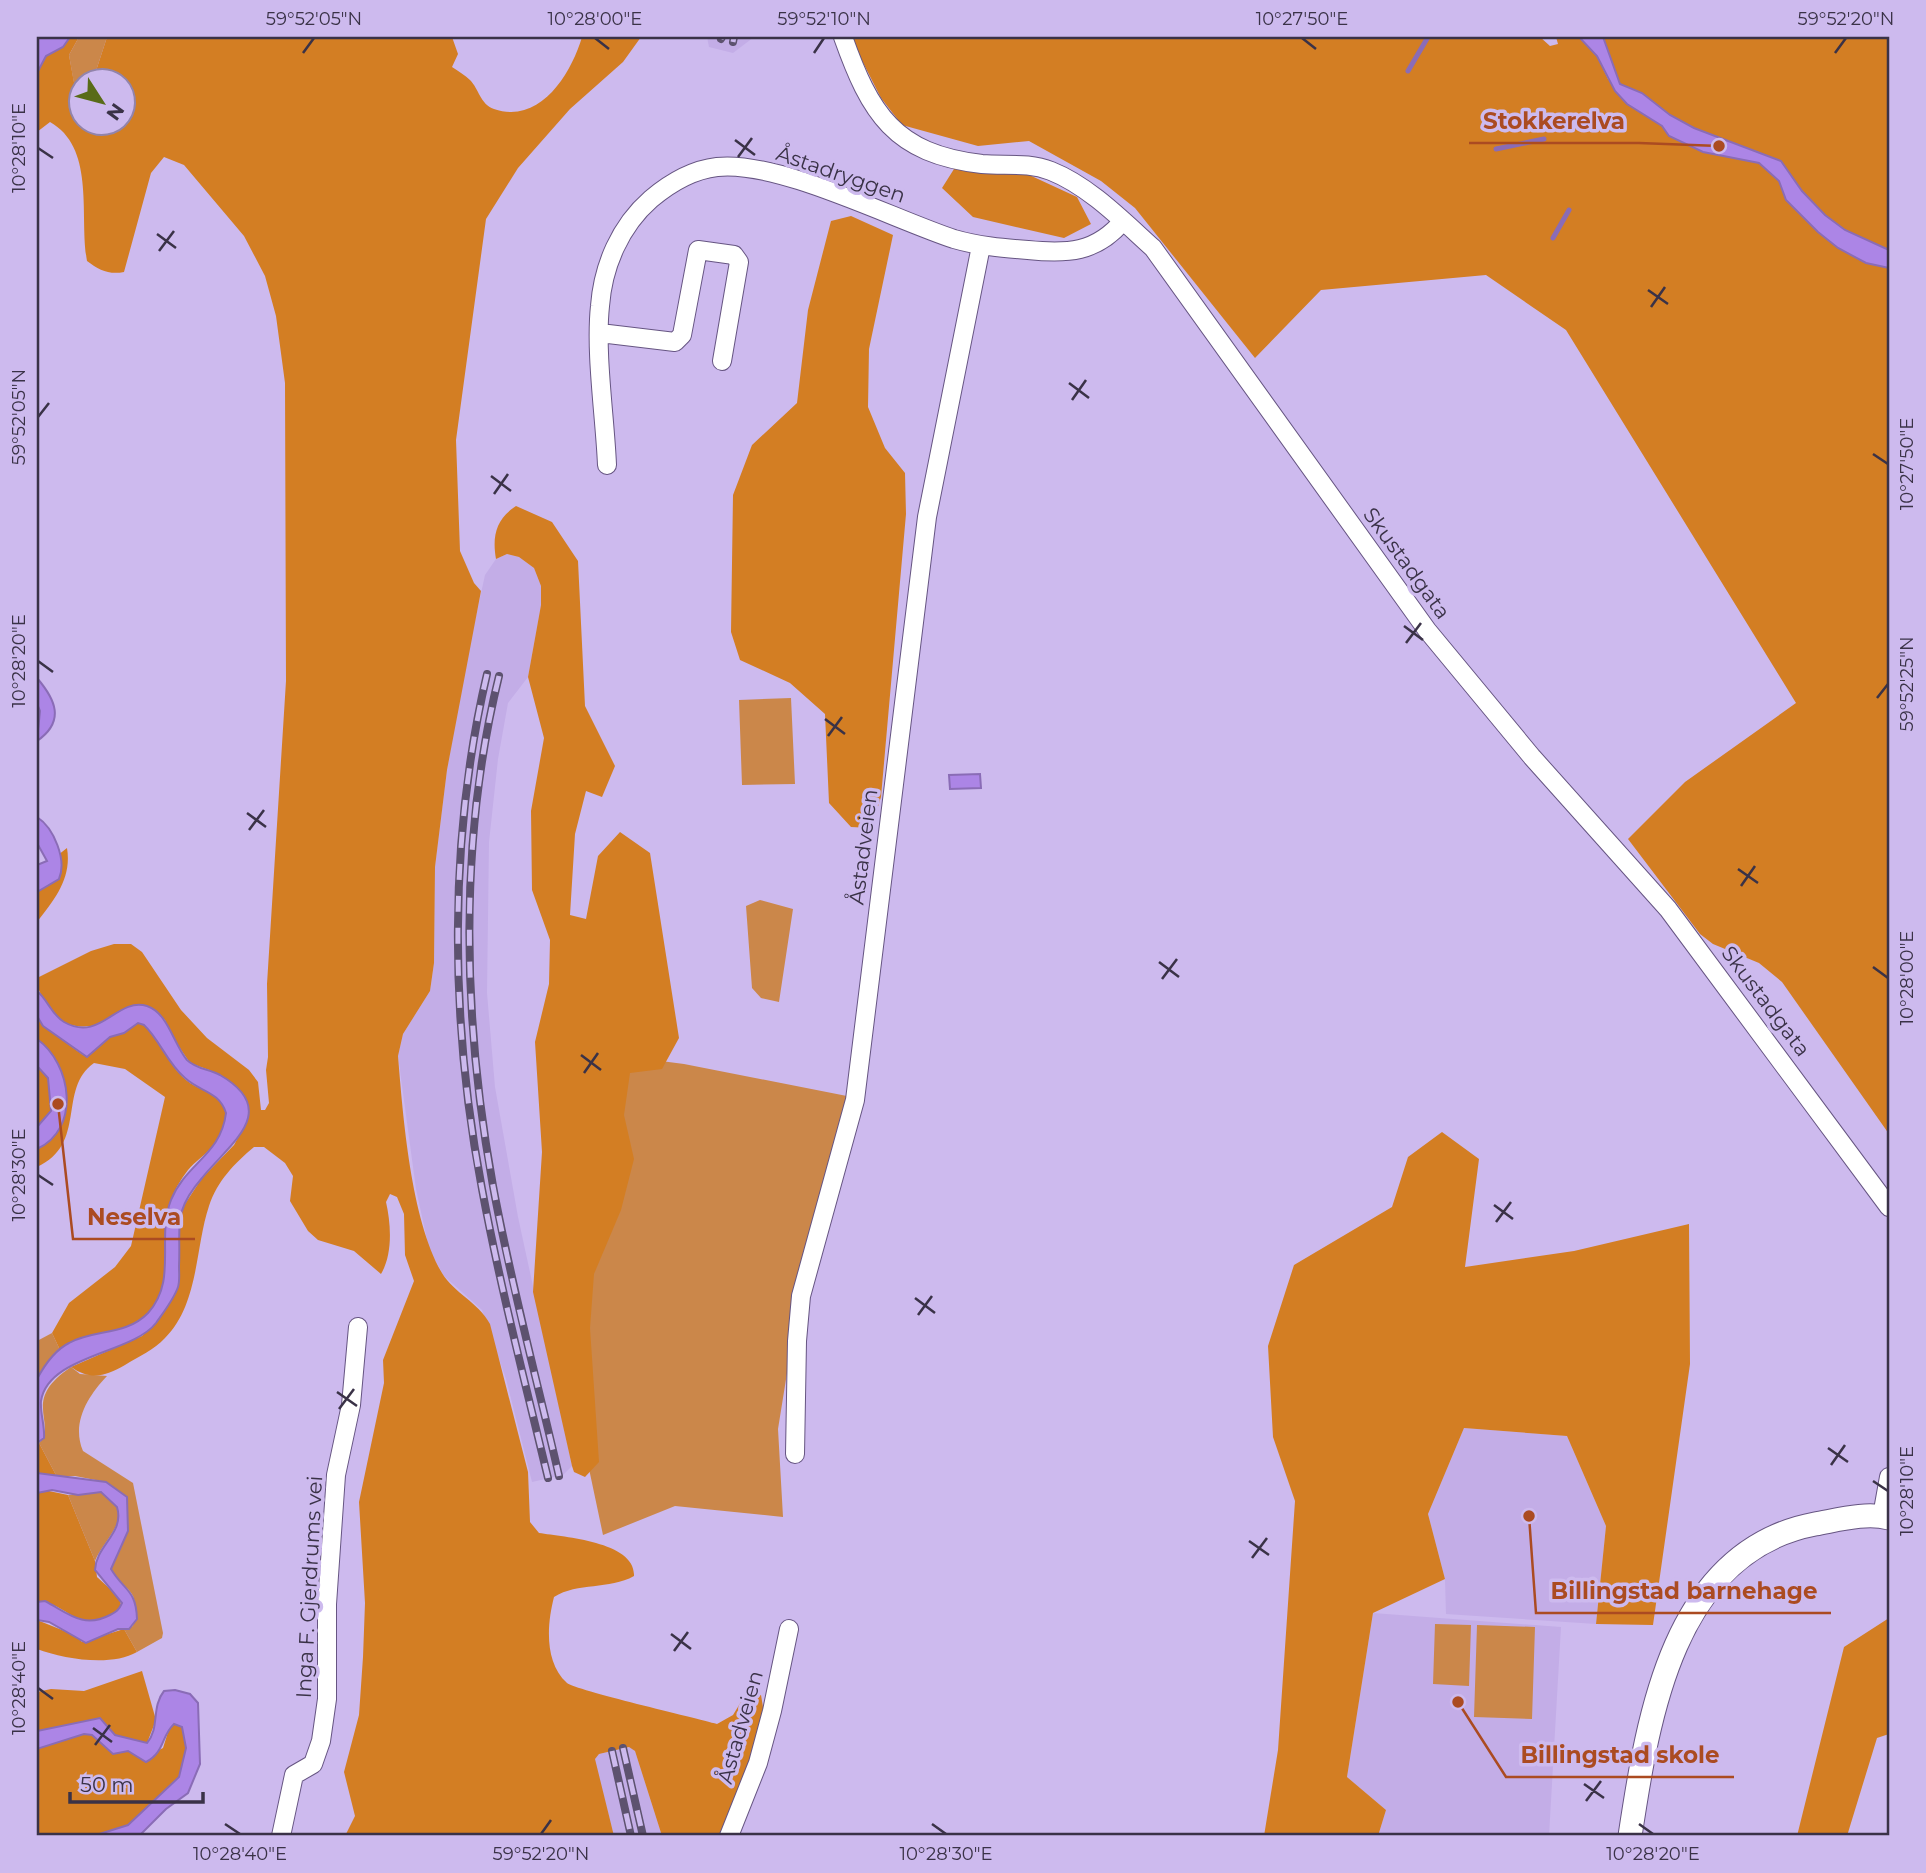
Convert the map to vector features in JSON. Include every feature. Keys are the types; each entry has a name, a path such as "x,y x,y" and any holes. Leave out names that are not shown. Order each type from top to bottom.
{"main road":[{"path":"1630,1836 1650,1728 1671,1656 1690,1616 1716,1579 1748,1550 1794,1528 1850,1517 1886,1517"}],"street":[{"name":"Skustadgata","path":"843,37 861,87 886,125 946,157 983,164 1028,164 1052,171 1123,221 1153,248 1427,630 1532,757 1668,909 1889,1207"},
{"name":"Åstadryggen","path":"607,465 600,306 616,245 639,210 682,177 717,167 758,169 981,246 1074,252 1111,235 1123,221"},
{"name":"Åstadveien","path":"795,1454 797,1341 801,1297 855,1100 927,517 981,246"},
{"path":"600,333 675,342 682,335 696,253 702,249 734,255 739,262 722,362"},
{"name":"Inga F. Gjerdrums vei","path":"281,1836 295,1774 313,1764 321,1741 327,1699 327,1604 336,1475 351,1405 358,1327"},
{"path":"1886,1517 1889,1477"},
{"name":"Åstadveien","path":"729,1836 758,1763 789,1629"}],"shaded area":[{"path":"37,37 70,37 63,47 46,56 37,73"},
{"path":"70,37 79,37 69,55 71,66 66,66 66,136 136,136 136,66 98,66 107,37 452,37 458,54 452,67 470,80 489,107 511,112 526,110 551,93 570,66 582,37 641,37 623,62 570,109 518,168 486,219 456,440 460,551 474,583 481,591 447,770 435,867 434,963 430,991 403,1034 398,1056 410,1168 423,1225 431,1251 442,1273 490,1324 528,1472 530,1522 539,1533 581,1539 612,1549 632,1565 634,1576 614,1583 573,1589 554,1597 549,1642 554,1664 567,1683 575,1687 717,1724 733,1715 747,1692 761,1695 765,1719 721,1836 662,1836 635,1751 629,1747 599,1754 595,1759 614,1836 345,1836 355,1816 344,1772 359,1715 363,1657 365,1603 359,1502 384,1383 383,1360 414,1281 405,1255 404,1214 397,1197 390,1194 386,1202 390,1239 388,1257 381,1274 354,1251 318,1240 308,1231 290,1201 293,1176 285,1163 264,1147 254,1147 227,1173 212,1197 204,1222 190,1292 176,1324 165,1338 146,1353 105,1374 85,1374 71,1367 142,1336 154,1324 179,1285 180,1249 177,1236 181,1210 202,1178 234,1145 248,1119 209,1070 190,1063 169,1032 165,1020 149,1007 96,1025 70,1025 49,1007 39,990 37,978 91,951 114,944 131,944 142,952 181,1010 207,1038 249,1070 258,1082 261,1110 265,1110 269,1103 266,1070 267,984 286,681 285,383 276,316 265,276 244,236 184,165 164,157 151,173 124,272 104,271 87,261 83,184 74,148 64,134 50,122 37,132 37,75 44,58"},
{"path":"79,37 107,37 98,66 71,66 69,55"},
{"path":"707,37 754,37 733,53 709,47"},
{"path":"850,37 1540,37 1550,46 1558,44 1556,37 1579,37 1597,56 1608,79 1627,104 1662,126 1669,136 1759,163 1779,181 1786,200 1818,232 1838,248 1866,263 1889,268 1889,1134 1782,982 1759,963 1713,944 1700,934 1628,839 1685,782 1796,703 1566,330 1486,275 1321,290 1255,358 1135,208 1101,181 1029,141 978,146 902,125 881,98"},
{"path":"1579,37 1603,37 1620,84 1642,93 1670,115 1694,128 1781,161 1802,191 1825,215 1845,230 1889,250 1889,268 1866,263 1838,248 1818,232 1786,200 1779,181 1759,163 1703,152 1669,136 1662,126 1627,104 1615,91 1597,56"},
{"path":"1603,37 1889,37 1889,250 1845,230 1825,215 1802,191 1781,161 1694,128 1670,115 1642,93 1620,84"},
{"path":"954,169 1025,173 1077,197 1091,224 1064,238 973,217 942,188"},
{"path":"851,216 893,235 869,349 868,407 885,448 905,473 906,514 881,797 871,828 851,827 829,803 825,714 790,683 740,660 731,632 733,495 752,445 797,403 808,310 831,221"},
{"path":"516,506 552,522 578,561 585,706 615,766 602,797 586,791 575,834 570,915 586,919 598,856 620,832 650,853 679,1038 662,1069 630,1073 624,1115 634,1159 621,1210 594,1274 590,1328 599,1462 585,1477 574,1472 572,1466 533,1292 542,1152 535,1042 549,984 550,940 532,890 531,811 544,738 528,677 541,605 541,586 534,568 519,557 507,554 496,559 495,551 495,536 500,522"},
{"path":"507,554 519,557 534,568 541,586 541,605 528,677 508,703 498,759 489,842 487,993 495,1087 518,1217 572,1466 563,1475 532,1482 506,1379 482,1310 444,1276 429,1249 416,1189 398,1056 403,1034 430,991 434,963 435,867 462,680 485,575 496,559"},
{"path":"37,678 49,694 55,710 52,726 37,741 40,711 37,704"},
{"path":"791,698 795,784 742,785 739,700"},
{"path":"980,774 981,788 950,789 949,775"},
{"path":"37,817 54,836 60,854 61,871 59,879 37,892 37,865 47,861 37,843"},
{"path":"67,848 67,869 61,888 37,922 37,892 51,884 58,855"},
{"path":"760,900 793,909 779,1002 761,998 752,988 746,906"},
{"path":"37,991 60,1019 77,1027 98,1024 136,1005 154,1010 165,1022 187,1060 220,1075 238,1088 247,1102 249,1114 236,1140 192,1190 182,1210 179,1229 179,1285 168,1306 156,1323 144,1333 129,1342 74,1364 47,1386 41,1401 44,1438 37,1443 37,1379 50,1359 64,1346 79,1339 130,1325 148,1313 157,1300 165,1273 165,1229 171,1200 177,1187 217,1139 226,1113 219,1100 191,1083 179,1072 144,1025 138,1023 124,1033 110,1037 87,1057 43,1026 37,1016"},
{"path":"37,1017 43,1026 83,1055 92,1053 110,1037 124,1033 138,1022 144,1025 183,1077 220,1100 226,1121 220,1138 188,1170 170,1202 166,1216 165,1275 157,1302 147,1314 127,1326 81,1339 60,1350 52,1333 69,1303 115,1267 131,1246 165,1097 125,1069 94,1063 83,1074 77,1087 68,1131 62,1145 53,1157 37,1167 37,1149 51,1140 60,1127 66,1112 67,1096 58,1064 49,1050 37,1039"},
{"path":"37,1039 49,1050 58,1064 67,1096 66,1112 60,1127 51,1140 37,1149 37,1127 51,1111 48,1078 37,1066"},
{"path":"630,1057 684,1064 857,1098 802,1280 778,1429 783,1517 675,1506 603,1535 554,1303"},
{"path":"37,1066 48,1078 51,1111 37,1127"},
{"path":"1442,1132 1479,1159 1465,1267 1574,1251 1689,1224 1690,1364 1653,1625 1596,1624 1606,1526 1567,1436 1464,1428 1428,1514 1445,1579 1373,1613 1347,1777 1386,1810 1378,1836 1264,1836 1278,1750 1295,1501 1273,1437 1268,1346 1294,1265 1392,1207 1408,1157"},
{"path":"52,1333 60,1350 37,1379 37,1341"},
{"path":"71,1367 80,1374 107,1376 83,1410 79,1430 83,1451 133,1483 163,1633 162,1638 137,1652 124,1629 133,1626 134,1597 111,1569 128,1531 106,1482 75,1476 57,1477 39,1443 44,1435 43,1400 47,1390"},
{"path":"1464,1428 1567,1436 1606,1526 1596,1624 1446,1614 1445,1579 1428,1514"},
{"path":"39,1443 57,1477 37,1473"},
{"path":"37,1473 106,1482 127,1497 128,1531 111,1569 134,1602 137,1619 129,1629 118,1629 86,1643 49,1622 37,1620 37,1602 45,1601 84,1620 100,1619 114,1613 122,1603 95,1570 100,1553 117,1524 117,1507 101,1492 78,1495 52,1490 37,1493"},
{"path":"44,1490 68,1495 95,1561 97,1577 120,1598 121,1607 108,1618 96,1622 85,1621 57,1606 37,1602 37,1493"},
{"path":"101,1492 113,1499 119,1516 95,1561 68,1495"},
{"path":"1373,1613 1561,1627 1549,1836 1378,1836 1386,1810 1347,1777"},
{"path":"1889,1618 1889,1734 1877,1738 1847,1836 1797,1836 1844,1647"},
{"path":"37,1620 77,1636 82,1642 124,1629 137,1652 126,1657 101,1660 48,1653 37,1649"},
{"path":"1435,1624 1471,1625 1469,1686 1433,1684"},
{"path":"1477,1625 1535,1627 1532,1719 1474,1717"},
{"path":"142,1671 156,1720 147,1743 115,1735 100,1718 37,1731 37,1692 51,1689 84,1691"},
{"path":"175,1690 190,1694 198,1703 200,1764 188,1793 166,1809 139,1836 93,1836 128,1825 179,1777 186,1748 182,1727 174,1724 157,1754 146,1762 128,1751 113,1754 92,1735 84,1734 37,1749 37,1731 100,1718 115,1735 147,1743 153,1731 160,1697 164,1691"},
{"path":"174,1724 182,1727 186,1748 179,1777 128,1825 93,1836 37,1836 37,1749 84,1734 92,1735 113,1754 128,1751 141,1759 163,1748 169,1729"},
{"path":"630,1747 635,1751 662,1836 614,1836 594,1759 599,1754"}],"waterway":[{"path":"1408,71 1428,37"},
{"path":"1496,149 1544,139"},
{"path":"1553,238 1569,210"}],"railway":[{"path":"733,42 734,37"},
{"path":"487,674 465,801 460,866 459,996 471,1125 482,1189 548,1478"},
{"path":"499,676 486,739 471,867 471,995 483,1123 493,1186 559,1476"},
{"path":"623,1748 643,1836"},
{"path":"612,1751 631,1836"}],"place":[{"name":"Stokkerelva","path":"1719,146"},
{"name":"Neselva","path":"58,1104"},
{"name":"Billingstad barnehage","path":"1529,1516"},
{"name":"Billingstad skole","path":"1458,1702"}]}
